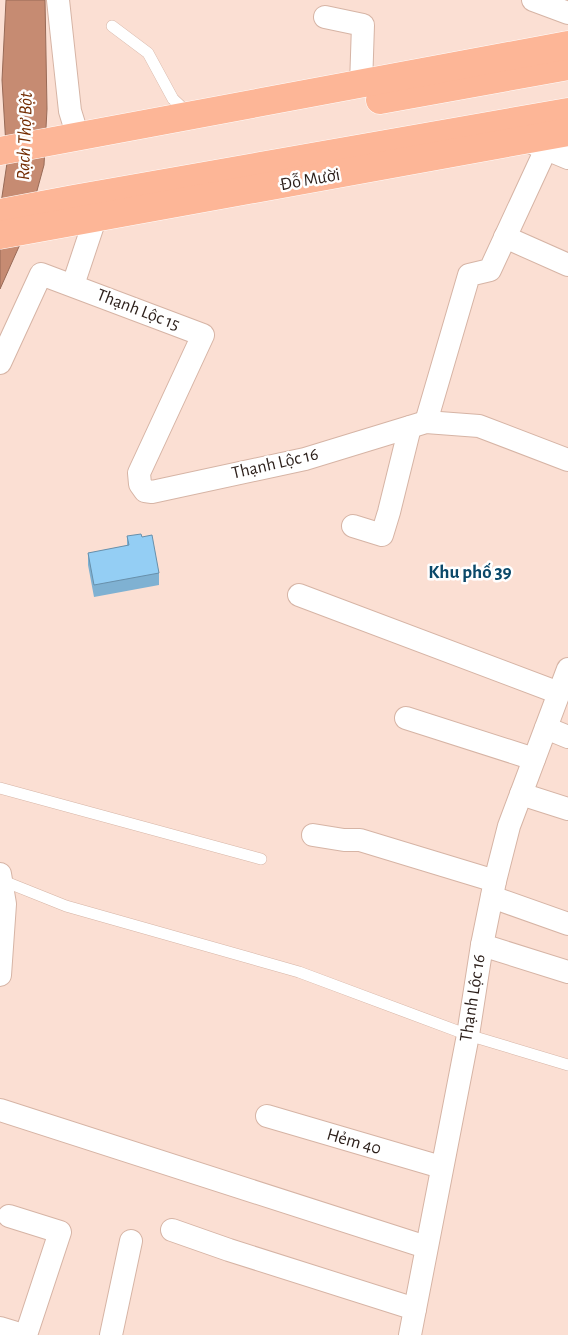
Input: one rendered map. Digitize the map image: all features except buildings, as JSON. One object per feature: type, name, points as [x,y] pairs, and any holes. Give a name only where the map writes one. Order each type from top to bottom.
[{"type":"highway","points":[[0,169],[70,144],[190,115],[361,85],[568,45]]},
{"type":"highway","points":[[0,151],[70,144],[568,66]]},
{"type":"highway","name":"Đỗ Mười","points":[[0,214],[74,199],[568,112]]},
{"type":"highway","name":"Đỗ Mười","points":[[0,235],[537,144],[568,132]]},
{"type":"street","points":[[58,0],[70,111],[70,144]]},
{"type":"street","points":[[533,0],[568,13]]},
{"type":"street","points":[[325,17],[363,25],[361,85]]},
{"type":"street","points":[[353,526],[382,535],[469,275],[490,270],[505,238],[537,144],[568,158]]},
{"type":"street","name":"Thạnh Lộc 15","points":[[73,285],[95,219]]},
{"type":"street","points":[[505,238],[568,265]]},
{"type":"street","name":"Thạnh Lộc 15","points":[[0,363],[41,274],[203,335]]},
{"type":"street","name":"Thạnh Lộc 16","points":[[203,335],[139,473],[140,484],[144,491],[152,492],[305,458],[418,425],[479,426],[568,460]]},
{"type":"street","points":[[300,596],[559,693]]},
{"type":"street","name":"Thạnh Lộc 16","points":[[410,1335],[494,889],[509,826],[568,669]]},
{"type":"street","points":[[406,718],[534,759]]},
{"type":"street","points":[[546,728],[568,737]]},
{"type":"street","points":[[521,794],[568,809]]},
{"type":"street","points":[[312,835],[344,840],[360,840],[494,889],[568,924]]},
{"type":"street","points":[[0,975],[5,904],[1,877]]},
{"type":"street","points":[[482,945],[568,972]]},
{"type":"street","points":[[0,1110],[426,1247]]},
{"type":"street","name":"Hẻm 40","points":[[267,1116],[441,1167]]},
{"type":"street","points":[[0,1328],[24,1335],[60,1232],[9,1216]]},
{"type":"street","points":[[172,1230],[415,1309]]},
{"type":"street","points":[[111,1335],[131,1241]]},
{"type":"lane","points":[[112,26],[148,53],[174,99],[190,115]]},
{"type":"lane","points":[[0,788],[261,859]]},
{"type":"lane","points":[[1,877],[66,906],[298,972],[468,1035],[568,1065]]},
{"type":"water","name":"Rạch Thợ Bột","points":[[6,0],[45,0],[47,109],[44,165],[26,231],[0,289],[0,210],[7,163],[2,80]]},
{"type":"district","name":"Khu phố 39","points":[[470,572]]}]
